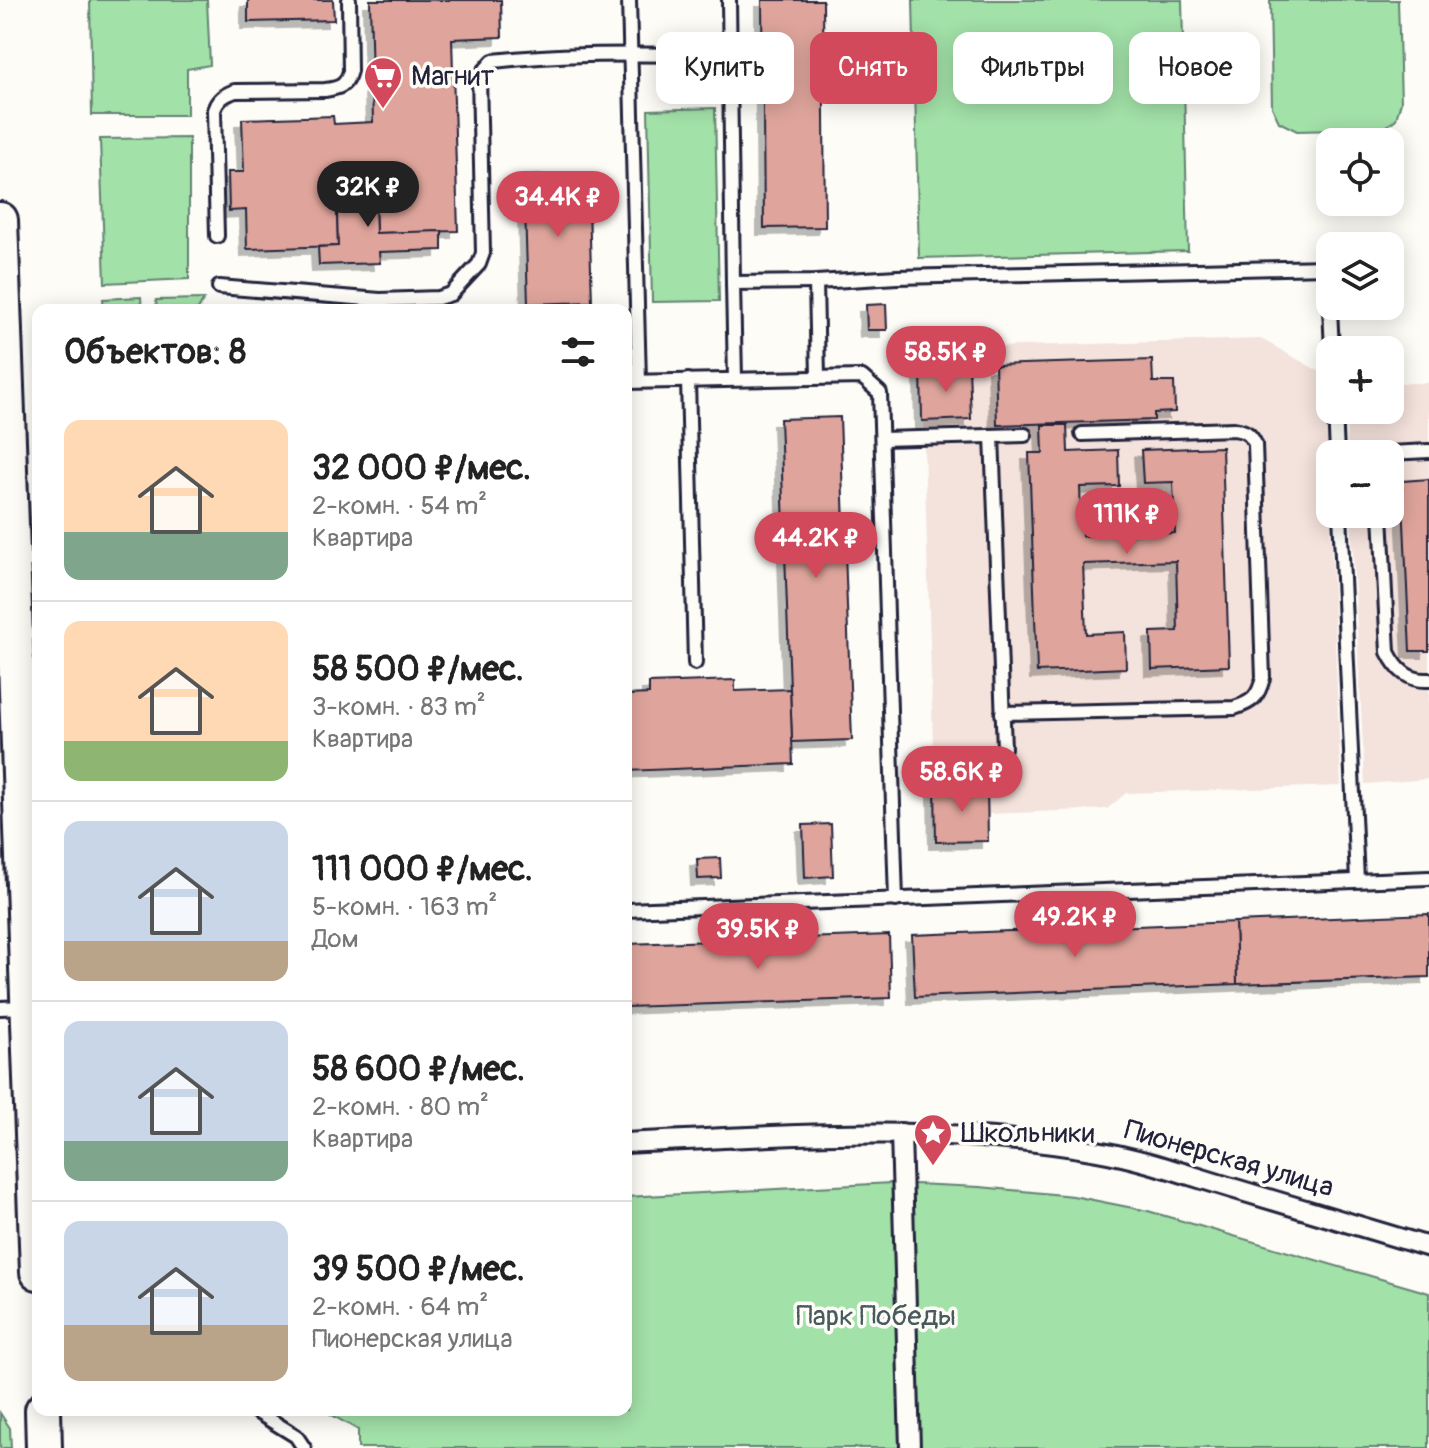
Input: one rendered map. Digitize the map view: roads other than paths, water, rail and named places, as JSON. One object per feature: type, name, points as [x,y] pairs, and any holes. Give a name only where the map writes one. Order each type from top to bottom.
[{"type":"main road","points":[[0,220],[25,560],[15,1007],[32,1203]]},
{"type":"main road","points":[[43,1416],[44,1448]]},
{"type":"street","name":"Пионерская улица","points":[[632,1143],[804,1134],[901,1133],[1034,1141],[1100,1151],[1174,1170],[1429,1247]]},
{"type":"street","points":[[901,1133],[910,1448]]},
{"type":"lane","points":[[217,236],[214,110],[217,101],[235,91],[325,90],[337,88],[347,81],[350,71],[349,0]]},
{"type":"lane","points":[[629,0],[633,382],[862,377],[880,393],[896,900]]},
{"type":"lane","points":[[729,0],[729,32]]},
{"type":"lane","points":[[388,304],[451,294],[479,264],[483,253],[479,77],[493,61],[656,55]]},
{"type":"lane","points":[[730,104],[735,379]]},
{"type":"lane","points":[[733,283],[1328,267],[1331,336]]},
{"type":"lane","points":[[816,282],[818,377]]},
{"type":"lane","points":[[219,287],[371,304]]},
{"type":"lane","points":[[688,380],[695,663]]},
{"type":"lane","points":[[1002,713],[1234,708],[1248,703],[1259,692],[1263,678],[1255,444],[1252,436],[1244,430],[1234,429],[1082,434]]},
{"type":"lane","points":[[882,439],[1025,435]]},
{"type":"lane","points":[[992,436],[1004,748]]},
{"type":"lane","points":[[1404,452],[1429,451]]},
{"type":"lane","points":[[1341,528],[1357,880]]},
{"type":"lane","points":[[1382,528],[1388,652],[1405,676],[1419,681],[1429,680]]},
{"type":"lane","points":[[632,910],[1429,878]]},
{"type":"lane","points":[[264,1416],[296,1436],[304,1448]]},
{"type":"place","name":"Магнит","points":[[383,110]]},
{"type":"place","name":"Школьники","points":[[933,1167]]},
{"type":"park label","name":"Парк Победы","points":[[876,1316]]}]
